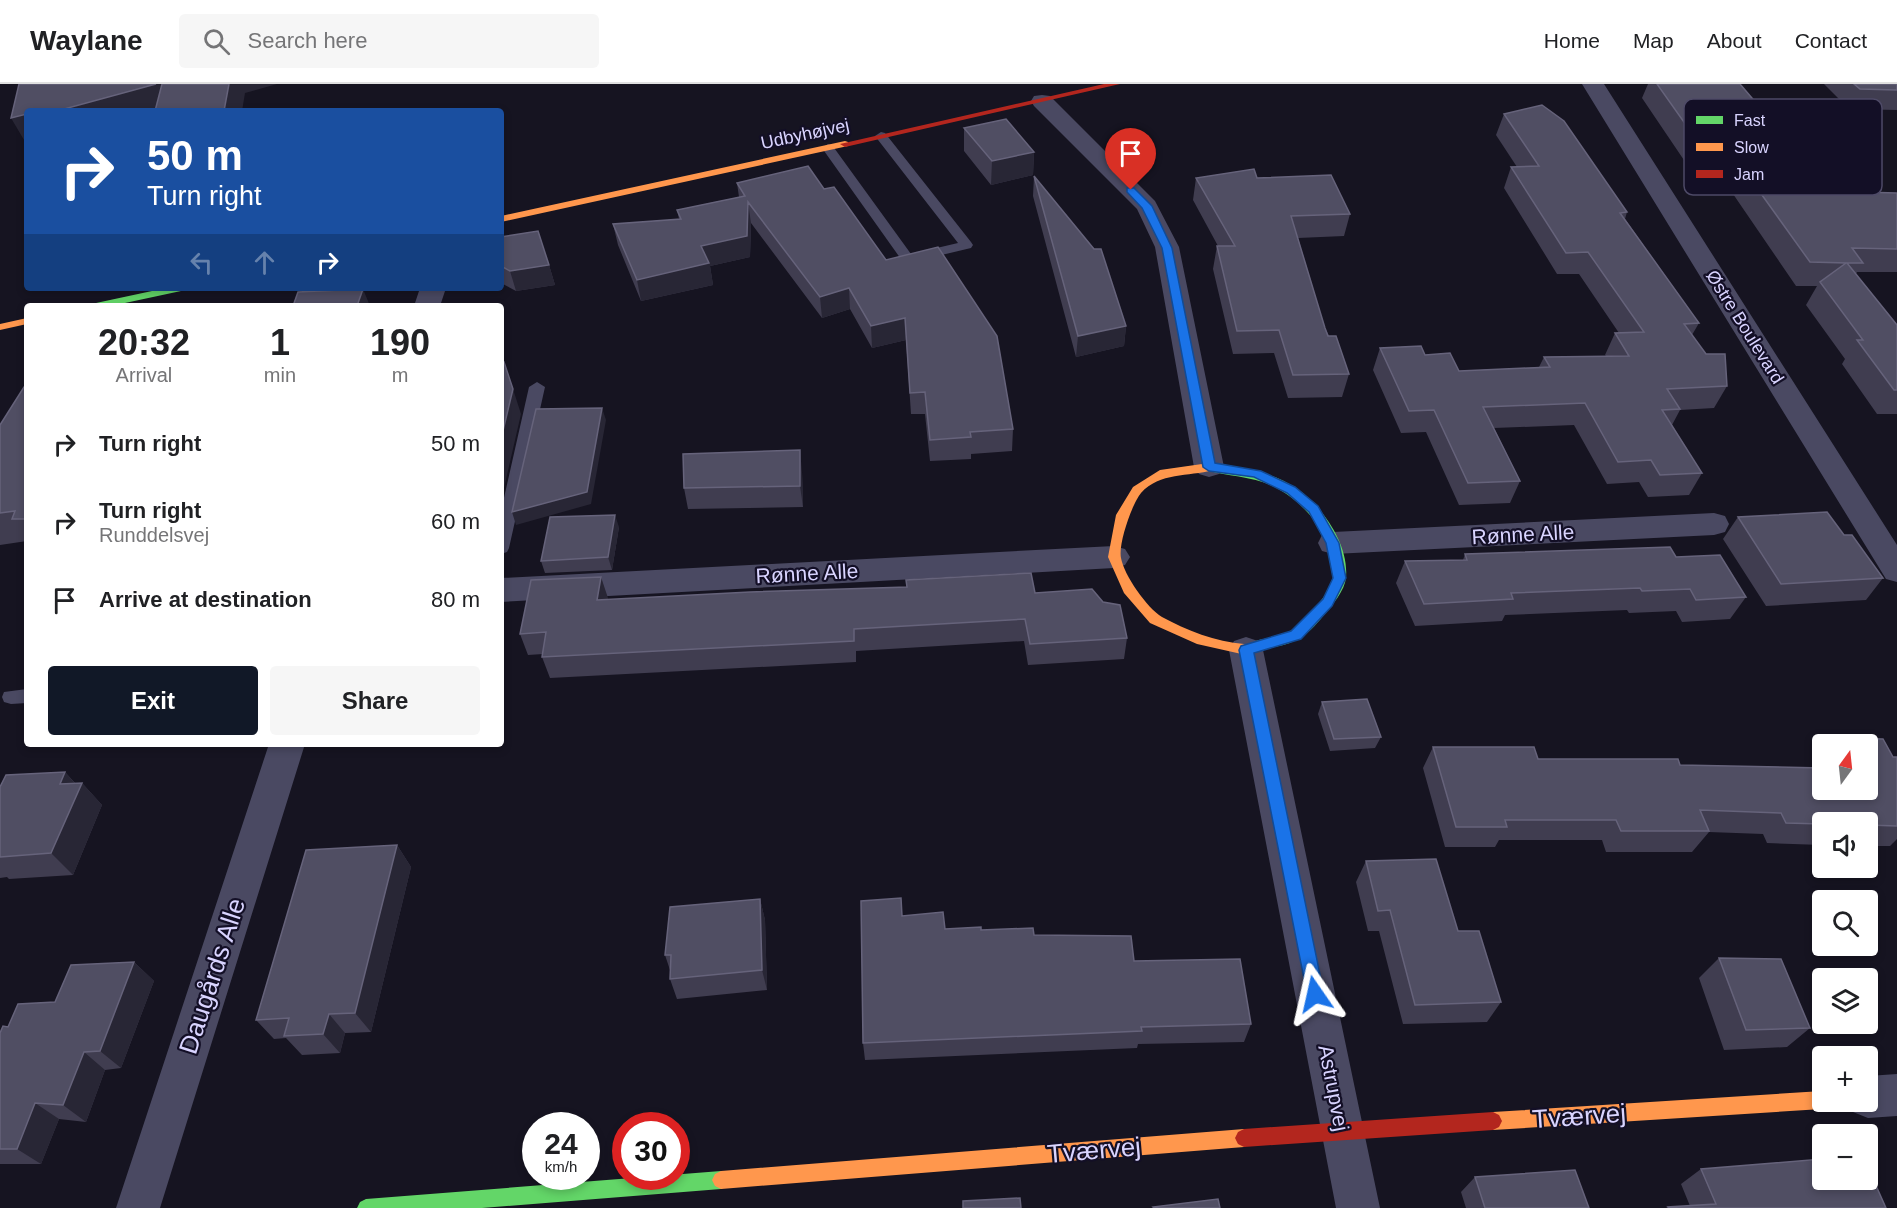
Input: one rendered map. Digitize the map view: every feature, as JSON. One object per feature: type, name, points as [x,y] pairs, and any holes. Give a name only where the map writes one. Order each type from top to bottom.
[{"type":"street","name":"Udbyhøjvej","points":[[504,218],[1116,84]]},
{"type":"street","name":"Østre Boulevard","points":[[1593,84],[1897,571]]},
{"type":"street","points":[[1042,101],[1147,206],[1167,248],[1209,467]]},
{"type":"street","points":[[110,303],[167,291]]},
{"type":"street","points":[[0,327],[24,322]]},
{"type":"street","points":[[1209,467],[1257,474],[1291,490],[1314,509],[1333,543],[1340,578],[1328,602],[1296,635],[1246,650],[1197,639],[1155,619],[1129,590],[1114,557],[1122,515],[1137,490],[1164,473],[1209,467]]},
{"type":"street","points":[[1864,518],[1897,518]]},
{"type":"street","name":"Rønne Alle","points":[[1333,543],[1714,524]]},
{"type":"street","name":"Rønne Alle","points":[[504,590],[1114,557]]},
{"type":"street","name":"Astrupvej","points":[[1246,650],[1358,1208]]},
{"type":"street","name":"Daugårds Alle","points":[[138,1208],[286,747]]},
{"type":"street","points":[[1878,1096],[1897,1095]]},
{"type":"street","name":"Tværvej","points":[[366,1208],[1343,1131],[1812,1101]]},
{"type":"lane","points":[[828,148],[908,260],[966,245],[881,136]]},
{"type":"lane","points":[[504,535],[537,387]]},
{"type":"building","points":[[19,84],[156,84],[68,108],[24,108],[24,115],[11,118]]},
{"type":"building","points":[[162,84],[229,84],[225,108],[156,108]]},
{"type":"building","points":[[1657,84],[1740,84],[1753,99],[1684,99],[1684,122]]},
{"type":"building","points":[[1854,84],[1897,84],[1897,90],[1860,89]]},
{"type":"building","points":[[1542,105],[1564,121],[1627,212],[1620,213],[1699,323],[1684,324],[1706,354],[1725,354],[1727,386],[1667,389],[1680,409],[1662,410],[1702,473],[1660,475],[1651,460],[1618,462],[1585,403],[1483,407],[1520,481],[1468,483],[1434,410],[1409,411],[1380,348],[1421,346],[1425,355],[1450,353],[1459,371],[1550,367],[1544,357],[1629,356],[1615,333],[1644,332],[1588,252],[1566,253],[1511,167],[1539,166],[1504,114]]},
{"type":"building","points":[[1006,119],[1034,152],[992,161],[964,128]]},
{"type":"building","points":[[808,166],[824,189],[834,187],[886,260],[938,247],[997,336],[1013,429],[970,432],[971,437],[930,440],[925,392],[910,393],[905,318],[871,326],[849,288],[820,297],[748,202],[747,236],[701,246],[709,263],[637,280],[613,224],[681,219],[677,210],[745,196],[737,183]]},
{"type":"building","points":[[1254,169],[1257,178],[1331,175],[1350,214],[1291,216],[1325,328],[1328,336],[1336,336],[1349,374],[1293,375],[1279,330],[1237,331],[1217,246],[1235,246],[1196,178]]},
{"type":"building","points":[[1034,176],[1094,249],[1101,249],[1126,326],[1078,336]]},
{"type":"building","points":[[1897,193],[1897,249],[1852,248],[1863,263],[1847,263],[1897,325],[1897,390],[1894,390],[1857,340],[1863,340],[1820,282],[1846,263],[1810,262],[1762,195]]},
{"type":"building","points":[[538,231],[549,265],[510,271],[504,268],[504,237]]},
{"type":"building","points":[[362,291],[358,303],[294,303],[298,292]]},
{"type":"building","points":[[504,362],[513,389],[504,426]]},
{"type":"building","points":[[24,387],[24,519],[12,519],[15,511],[0,513],[0,425]]},
{"type":"building","points":[[602,408],[587,492],[512,512],[536,409]]},
{"type":"building","points":[[800,450],[800,486],[684,488],[683,454]]},
{"type":"building","points":[[1827,512],[1844,535],[1852,535],[1883,578],[1781,584],[1738,517]]},
{"type":"building","points":[[615,515],[608,557],[541,561],[550,517]]},
{"type":"building","points":[[1670,547],[1676,557],[1720,555],[1746,597],[1696,600],[1690,589],[1642,591],[1640,588],[1511,593],[1513,599],[1424,604],[1405,561],[1467,560],[1465,554]]},
{"type":"building","points":[[1031,573],[1035,593],[1092,589],[1103,602],[1120,605],[1127,638],[1030,644],[1025,619],[854,629],[854,641],[542,657],[546,632],[520,634],[531,580],[601,577],[597,600],[907,587],[906,580]]},
{"type":"building","points":[[1367,699],[1381,737],[1334,739],[1322,702]]},
{"type":"building","points":[[1878,739],[1883,739],[1893,757],[1897,757],[1897,826],[1878,825],[1878,812],[1812,812],[1812,824],[1786,823],[1781,813],[1700,810],[1709,831],[1621,831],[1616,820],[1505,820],[1507,827],[1456,827],[1433,747],[1534,747],[1538,759],[1678,759],[1680,765],[1812,768],[1812,800],[1878,800]]},
{"type":"building","points":[[65,772],[60,784],[82,783],[51,853],[0,857],[0,787],[6,775]]},
{"type":"building","points":[[397,845],[355,1013],[329,1014],[323,1034],[284,1036],[289,1018],[256,1020],[306,850]]},
{"type":"building","points":[[1436,859],[1458,931],[1479,931],[1501,1002],[1415,1005],[1390,910],[1378,911],[1366,861]]},
{"type":"building","points":[[901,898],[902,916],[943,912],[945,929],[1033,928],[1034,935],[1131,936],[1134,961],[1240,959],[1251,1024],[1141,1027],[1142,1031],[863,1043],[861,901]]},
{"type":"building","points":[[760,899],[762,970],[670,979],[671,955],[665,955],[670,907]]},
{"type":"building","points":[[1719,958],[1781,959],[1810,1028],[1746,1030]]},
{"type":"building","points":[[134,962],[100,1051],[84,1052],[63,1105],[35,1103],[17,1149],[0,1149],[0,1033],[3,1026],[8,1027],[18,1004],[55,1002],[71,965]]},
{"type":"building","points":[[1812,1160],[1812,1190],[1878,1190],[1886,1208],[1669,1208],[1716,1204],[1701,1169]]},
{"type":"building","points":[[1575,1170],[1589,1208],[1485,1208],[1475,1177]]},
{"type":"building","points":[[1020,1198],[1021,1208],[963,1208],[963,1201]]},
{"type":"building","points":[[1218,1199],[1220,1208],[1153,1207]]},
{"type":"traffic: fast","points":[[110,303],[167,291]]},
{"type":"traffic: fast","points":[[1209,467],[1262,477],[1292,491],[1319,517],[1336,552],[1339,582],[1322,608],[1293,636],[1261,645]]},
{"type":"traffic: fast","points":[[366,1208],[721,1180]]},
{"type":"traffic: slow","points":[[504,218],[845,144]]},
{"type":"traffic: slow","points":[[0,327],[24,322]]},
{"type":"traffic: slow","points":[[1209,467],[1164,473],[1137,490],[1122,515],[1114,557],[1129,590],[1155,619],[1197,639],[1246,650],[1261,645]]},
{"type":"traffic: slow","points":[[1493,1121],[1812,1101]]},
{"type":"traffic: slow","points":[[721,1180],[1244,1138]]},
{"type":"traffic: jam","points":[[845,144],[1116,84]]},
{"type":"traffic: jam","points":[[1244,1138],[1493,1121]]},
{"type":"route","points":[[1131,190],[1147,206],[1167,248],[1209,467],[1257,474],[1291,490],[1314,509],[1333,543],[1340,578],[1328,602],[1296,635],[1246,650],[1315,994]]}]
